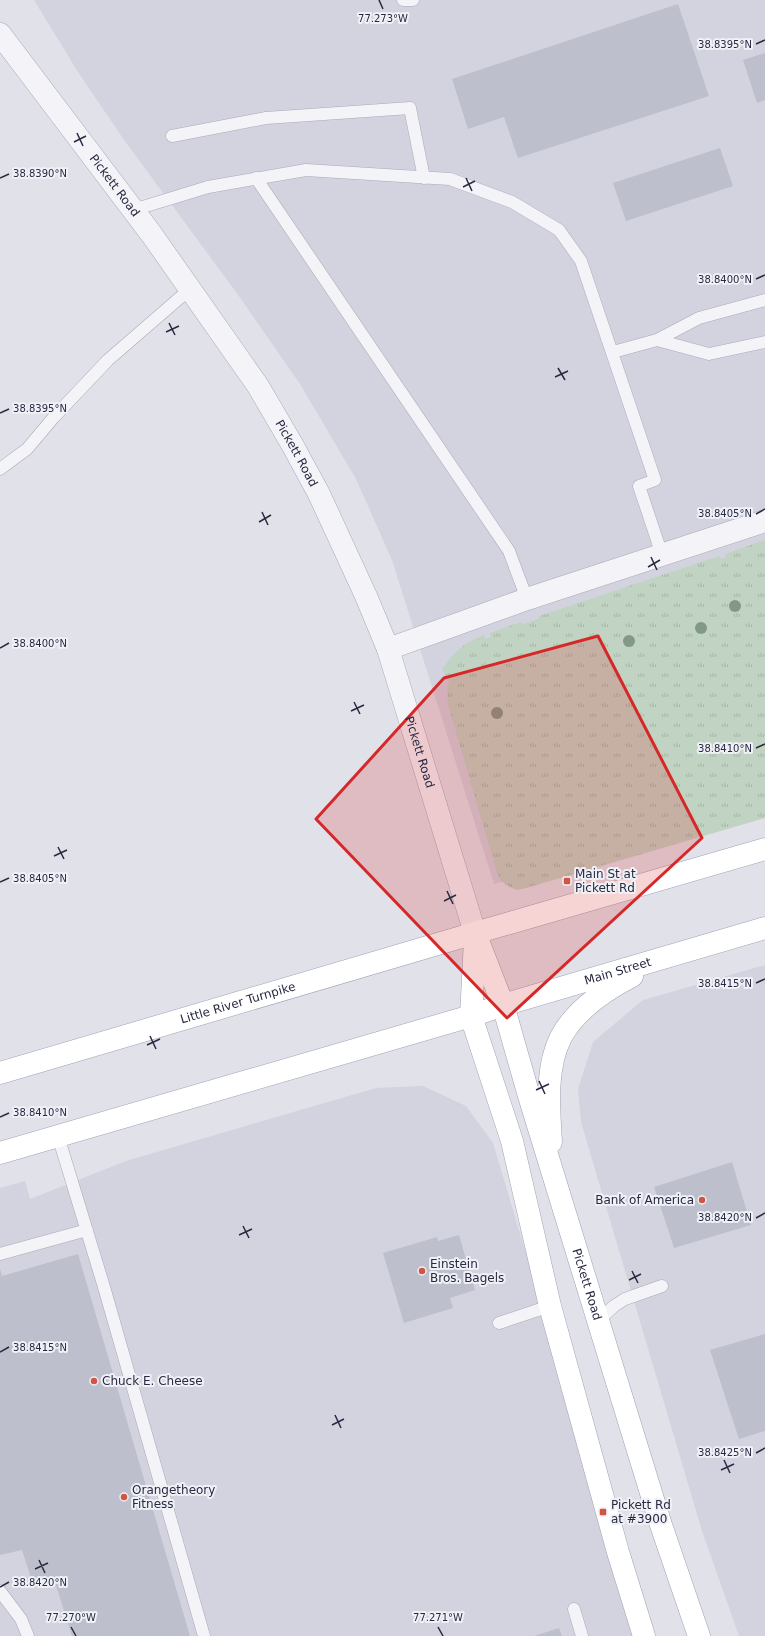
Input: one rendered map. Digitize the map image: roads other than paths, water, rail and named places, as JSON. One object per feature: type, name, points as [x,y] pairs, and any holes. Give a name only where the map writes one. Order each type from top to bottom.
[{"type":"main road","points":[[475,933],[765,849]]},
{"type":"main road","name":"Main Street","points":[[471,1016],[503,1005],[765,928]]},
{"type":"main road","name":"Pickett Road","points":[[475,933],[503,1005],[553,1175],[660,1522],[699,1636]]},
{"type":"main road","name":"Pickett Road","points":[[475,933],[471,1016],[512,1141],[550,1306],[618,1552],[644,1636]]},
{"type":"main road","name":"Little River Turnpike","points":[[0,1073],[475,933]]},
{"type":"main road","points":[[553,1175],[550,1090],[554,1055],[561,1037],[590,1003],[612,987],[663,958]]},
{"type":"main road","points":[[0,1153],[471,1016]]},
{"type":"street","name":"Pickett Road","points":[[0,34],[133,210],[258,386],[319,494],[366,596],[388,649],[475,933]]},
{"type":"street","points":[[388,649],[526,599],[765,521]]},
{"type":"lane","points":[[403,0],[413,0]]},
{"type":"lane","points":[[172,136],[266,118],[410,108],[424,178]]},
{"type":"lane","points":[[133,210],[208,187],[306,170],[450,179],[512,202],[559,230],[581,261],[656,480],[639,486],[662,555]]},
{"type":"lane","points":[[256,178],[509,551],[526,599]]},
{"type":"lane","points":[[0,469],[27,449],[54,417],[108,360],[190,290]]},
{"type":"lane","points":[[613,352],[657,340],[699,318],[765,300]]},
{"type":"lane","points":[[657,340],[709,354],[765,342]]},
{"type":"lane","points":[[58,1136],[87,1230],[204,1636]]},
{"type":"lane","points":[[0,1254],[87,1230]]},
{"type":"lane","points":[[598,1320],[614,1306],[625,1299],[662,1286]]},
{"type":"lane","points":[[499,1323],[550,1306]]},
{"type":"lane","points":[[0,1591],[21,1619],[28,1636]]},
{"type":"lane","points":[[574,1609],[582,1636]]},
{"type":"place","name":"Main St at Pickett Rd","points":[[567,881]]},
{"type":"place","name":"Bank of America","points":[[702,1200]]},
{"type":"place","name":"Einstein Bros. Bagels","points":[[422,1271]]},
{"type":"place","name":"Chuck E. Cheese","points":[[94,1381]]},
{"type":"place","name":"Orangetheory Fitness","points":[[124,1497]]},
{"type":"place","name":"Pickett Rd at #3900","points":[[603,1512]]}]
